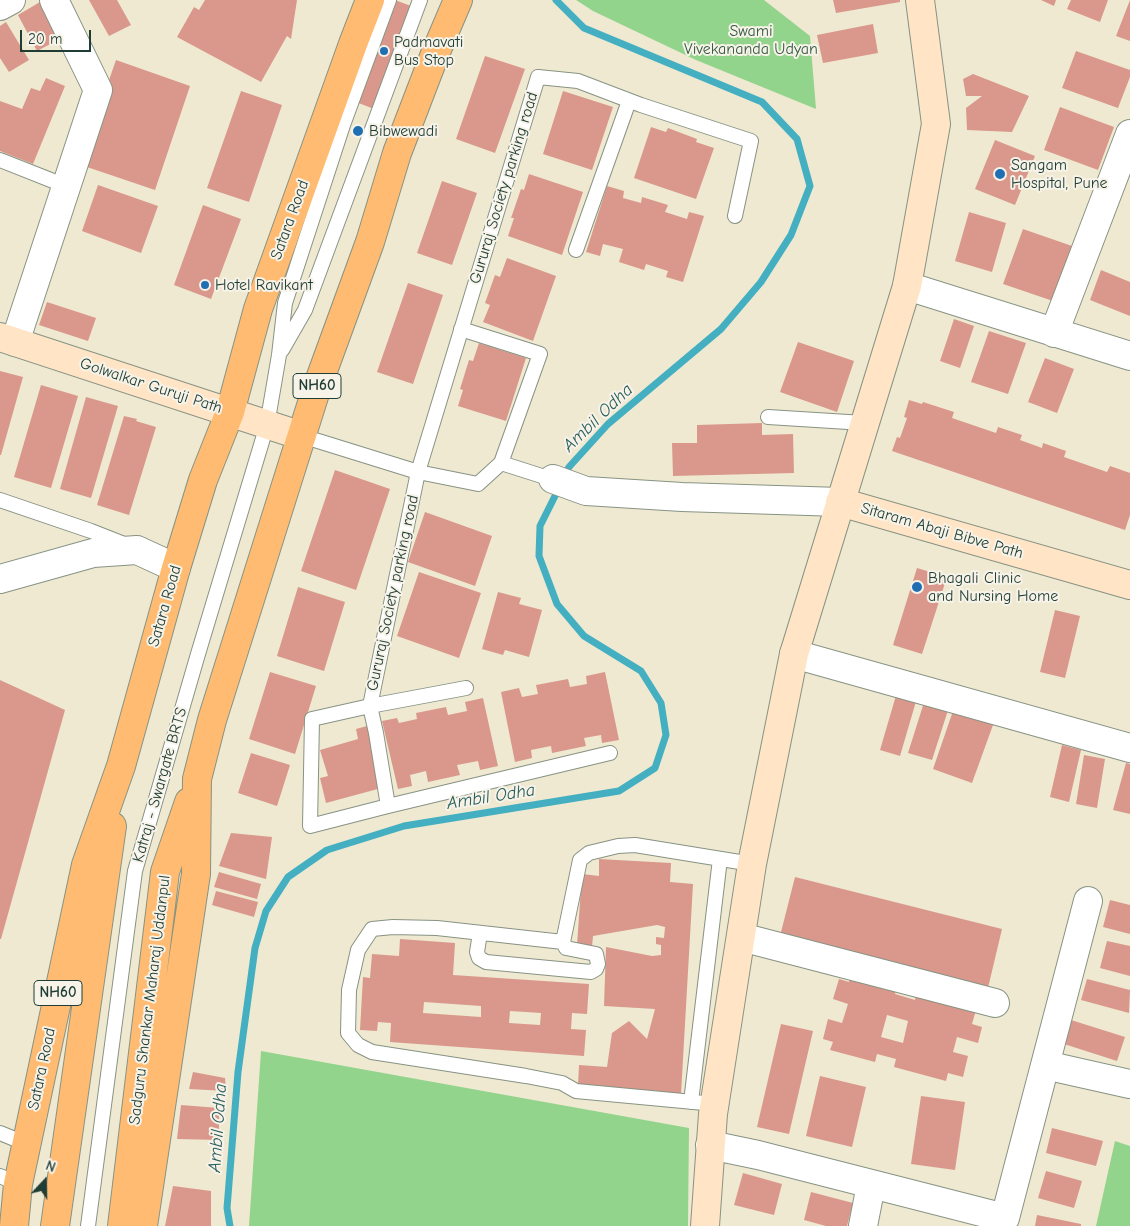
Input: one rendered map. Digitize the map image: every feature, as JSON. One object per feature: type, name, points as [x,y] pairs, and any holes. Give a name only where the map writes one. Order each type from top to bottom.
[{"type":"highway","name":"Satara Road","points":[[14,1226],[9,1180],[26,1144],[86,865],[121,766],[176,568],[203,480],[230,412],[258,310],[370,0]]},
{"type":"highway","name":"NH60","points":[[143,1226],[196,874],[197,779],[212,720],[316,390],[370,242],[397,152],[458,0]]},
{"type":"highway","points":[[55,1226],[121,766]]},
{"type":"highway","name":"Sadguru Shankar Maharaj Uddanpul","points":[[122,1226],[165,872],[197,779]]},
{"type":"street","points":[[0,6],[11,0]]},
{"type":"street","points":[[7,339],[66,186],[98,90],[54,0]]},
{"type":"street","points":[[705,1226],[710,1145],[703,1103],[742,936],[752,864],[794,654],[906,286],[936,124],[920,0]]},
{"type":"street","points":[[1054,333],[1130,134]]},
{"type":"street","points":[[906,286],[1130,356]]},
{"type":"street","name":"Golwalkar Guruji Path","points":[[7,339],[302,436]]},
{"type":"street","points":[[549,478],[586,491],[682,497],[840,502]]},
{"type":"street","name":"Sitaram Abaji Bibve Path","points":[[840,502],[1130,585]]},
{"type":"street","points":[[0,579],[93,553],[137,550],[176,568]]},
{"type":"street","points":[[794,654],[1130,748]]},
{"type":"street","points":[[710,1145],[758,1154],[1004,1222],[1088,900]]},
{"type":"street","points":[[742,936],[995,1003]]},
{"type":"street","points":[[1045,1065],[1130,1084]]},
{"type":"street","points":[[863,1226],[871,1185]]},
{"type":"lane","name":"Katraj - Swargate BRTS","points":[[88,1226],[135,871],[200,644],[266,425],[279,355],[285,303],[343,125],[389,0]]},
{"type":"lane","name":"Katraj - Swargate BRTS","points":[[279,355],[305,310],[420,0]]},
{"type":"lane","name":"Gururaj Society parking road","points":[[466,688],[370,706],[418,472],[538,77],[578,81],[751,141],[735,216]]},
{"type":"lane","points":[[576,250],[629,100]]},
{"type":"lane","points":[[0,160],[66,186]]},
{"type":"lane","points":[[461,329],[540,354],[502,463],[549,478]]},
{"type":"lane","points":[[768,417],[864,423]]},
{"type":"lane","name":"Gururaj Society parking road","points":[[302,436],[418,472],[478,484],[502,463]]},
{"type":"lane","points":[[0,500],[91,531],[137,550]]},
{"type":"lane","points":[[388,806],[370,706],[312,719],[310,826],[610,753]]},
{"type":"lane","points":[[480,933],[477,952],[479,958],[486,962],[591,972],[596,969],[598,964],[596,954],[566,948],[563,942],[580,860],[589,852],[618,846],[635,845],[752,864]]},
{"type":"lane","points":[[563,942],[411,928],[372,929],[358,950],[349,990],[348,1033],[358,1045],[372,1052],[562,1083],[576,1091],[703,1103],[720,859]]},
{"type":"lane","points":[[0,1133],[26,1144]]},
{"type":"green space","name":"Swami Vivekananda Udyan","points":[[576,0],[764,0],[810,36],[816,109],[696,60],[593,11]]},
{"type":"green space","points":[[261,1051],[689,1128],[688,1226],[249,1226]]},
{"type":"green space","points":[[1115,1141],[1130,1146],[1130,1226],[1096,1226]]},
{"type":"building","points":[[89,0],[117,0],[131,25],[109,36]]},
{"type":"building","points":[[205,0],[297,0],[291,39],[287,36],[261,82],[177,37],[194,7],[199,10]]},
{"type":"building","points":[[395,0],[411,6],[374,109],[356,102]]},
{"type":"building","points":[[833,0],[900,0],[900,2],[836,13]]},
{"type":"building","points":[[1041,0],[1056,0],[1054,6]]},
{"type":"building","points":[[1071,0],[1108,0],[1100,22],[1067,9]]},
{"type":"building","points":[[1130,0],[1130,41],[1116,36]]},
{"type":"building","points":[[40,2],[60,39],[37,51],[18,15]]},
{"type":"building","points":[[6,22],[29,60],[9,72],[0,58],[0,26]]},
{"type":"building","points":[[873,24],[878,53],[823,63],[817,35]]},
{"type":"building","points":[[1076,51],[1130,70],[1130,77],[1118,108],[1062,88]]},
{"type":"building","points":[[485,56],[525,69],[495,153],[456,139]]},
{"type":"building","points":[[116,60],[190,86],[155,190],[87,167],[113,88],[107,86]]},
{"type":"building","points":[[973,74],[1029,96],[1012,132],[967,130],[966,108],[982,96],[966,96],[963,79]]},
{"type":"building","points":[[46,78],[65,86],[33,164],[0,151],[0,101],[22,109],[31,88],[40,91]]},
{"type":"building","points":[[241,91],[282,105],[249,202],[207,188]]},
{"type":"building","points":[[563,91],[613,107],[592,170],[543,154]]},
{"type":"building","points":[[1060,107],[1114,127],[1098,170],[1044,150]]},
{"type":"building","points":[[651,127],[666,132],[668,128],[697,139],[696,142],[714,148],[696,199],[634,178]]},
{"type":"building","points":[[995,140],[1035,156],[1015,205],[975,189]]},
{"type":"building","points":[[529,174],[583,192],[562,255],[508,236],[514,218],[511,218],[521,189],[524,190]]},
{"type":"building","points":[[442,181],[477,193],[452,265],[417,253]]},
{"type":"building","points":[[98,185],[158,206],[141,253],[82,231]]},
{"type":"building","points":[[607,186],[624,191],[623,198],[641,203],[642,197],[668,205],[665,212],[687,219],[689,212],[704,216],[683,282],[666,277],[668,271],[646,264],[644,270],[619,262],[623,249],[603,244],[600,256],[586,252]]},
{"type":"building","points":[[203,205],[241,219],[211,299],[174,285]]},
{"type":"building","points":[[969,212],[1006,223],[992,272],[955,261]]},
{"type":"building","points":[[1023,229],[1072,246],[1053,301],[1003,284]]},
{"type":"building","points":[[507,258],[556,276],[533,341],[483,322],[490,305],[485,303],[495,275],[500,277]]},
{"type":"building","points":[[1101,270],[1130,282],[1130,316],[1090,300]]},
{"type":"building","points":[[408,283],[443,295],[413,384],[377,372]]},
{"type":"building","points":[[47,302],[96,318],[88,341],[39,325]]},
{"type":"building","points":[[954,319],[974,326],[960,368],[940,361]]},
{"type":"building","points":[[989,331],[1026,343],[1008,394],[971,382]]},
{"type":"building","points":[[798,342],[854,361],[837,412],[780,392]]},
{"type":"building","points":[[479,343],[526,358],[506,421],[458,406],[463,390],[460,389],[469,360],[473,361]]},
{"type":"building","points":[[1045,358],[1074,369],[1057,413],[1028,402]]},
{"type":"building","points":[[0,371],[23,377],[1,455],[0,455]]},
{"type":"building","points":[[41,385],[78,396],[51,488],[14,477]]},
{"type":"building","points":[[86,397],[118,406],[91,498],[60,489]]},
{"type":"building","points":[[909,400],[922,404],[923,402],[954,412],[952,418],[996,433],[998,427],[1022,435],[1020,440],[1042,448],[1043,443],[1066,451],[1064,457],[1107,472],[1110,466],[1130,473],[1130,515],[1125,530],[892,451],[897,437],[900,438],[907,418],[904,417]]},
{"type":"building","points":[[124,416],[156,427],[129,515],[97,505]]},
{"type":"building","points":[[762,423],[762,435],[793,434],[794,473],[673,476],[672,443],[697,443],[697,425]]},
{"type":"building","points":[[335,470],[390,489],[356,590],[301,571]]},
{"type":"building","points":[[425,512],[492,536],[475,586],[408,562]]},
{"type":"building","points":[[917,568],[947,577],[922,654],[893,645]]},
{"type":"building","points":[[419,572],[481,593],[459,658],[397,636]]},
{"type":"building","points":[[298,587],[345,602],[324,671],[277,656]]},
{"type":"building","points":[[498,592],[521,598],[519,604],[542,610],[529,657],[505,650],[503,655],[482,649]]},
{"type":"building","points":[[1055,610],[1080,616],[1065,678],[1040,672]]},
{"type":"building","points":[[270,672],[316,686],[295,754],[249,739]]},
{"type":"building","points":[[605,672],[619,740],[602,743],[601,735],[584,738],[586,746],[552,753],[551,746],[531,750],[532,758],[515,762],[501,692],[519,688],[522,697],[538,694],[536,685],[568,679],[570,687],[587,684],[586,676]]},
{"type":"building","points":[[0,680],[65,710],[1,939],[0,939]]},
{"type":"building","points":[[897,692],[917,698],[900,756],[880,750]]},
{"type":"building","points":[[926,696],[950,704],[932,760],[908,753]]},
{"type":"building","points":[[483,698],[498,766],[480,770],[478,761],[457,765],[460,775],[428,782],[426,771],[410,775],[412,786],[398,789],[382,721],[397,718],[399,723],[417,719],[416,713],[446,707],[448,715],[467,711],[465,702]]},
{"type":"building","points":[[953,711],[993,725],[972,783],[933,769]]},
{"type":"building","points":[[367,726],[385,787],[326,803],[320,778],[328,776],[320,750],[358,739],[356,729]]},
{"type":"building","points":[[1062,745],[1081,750],[1069,802],[1050,797]]},
{"type":"building","points":[[251,753],[290,765],[277,806],[238,793]]},
{"type":"building","points":[[1084,755],[1105,759],[1097,808],[1076,804]]},
{"type":"building","points":[[1126,763],[1130,764],[1130,814],[1113,810]]},
{"type":"building","points":[[231,833],[272,837],[266,879],[219,866]]},
{"type":"building","points":[[599,859],[671,863],[670,882],[693,884],[681,1094],[578,1085],[579,1065],[607,1067],[612,1033],[629,1021],[647,1039],[655,1009],[604,1006],[606,947],[652,956],[661,955],[661,945],[656,944],[656,937],[664,938],[665,927],[657,925],[593,936],[592,947],[577,945],[582,874],[599,876]]},
{"type":"building","points":[[219,872],[261,884],[257,899],[214,887]]},
{"type":"building","points":[[795,877],[1002,929],[988,988],[780,936]]},
{"type":"building","points":[[216,891],[258,902],[254,917],[212,905]]},
{"type":"building","points":[[1110,900],[1130,905],[1130,934],[1103,927]]},
{"type":"building","points":[[400,939],[455,943],[453,975],[589,984],[587,1014],[572,1013],[571,1029],[586,1030],[584,1056],[390,1042],[391,1023],[378,1022],[377,1031],[360,1030],[363,977],[370,978],[372,954],[399,956]],"holes":[[[424,1002],[481,1006],[481,1017],[423,1013]],[[510,1011],[541,1013],[540,1025],[509,1023]]]},
{"type":"building","points":[[1107,941],[1130,946],[1130,976],[1100,968]]},
{"type":"building","points":[[850,976],[896,989],[895,994],[915,1000],[916,994],[976,1010],[972,1024],[982,1027],[978,1043],[957,1037],[953,1052],[968,1056],[963,1077],[948,1073],[946,1081],[894,1067],[896,1059],[877,1054],[875,1062],[830,1050],[833,1042],[823,1039],[828,1019],[842,1023],[848,1004],[833,999],[839,979],[849,982]],"holes":[[[887,1015],[908,1021],[903,1043],[881,1037]]]},
{"type":"building","points":[[1087,979],[1130,990],[1129,1013],[1081,1000]]},
{"type":"building","points":[[1071,1020],[1125,1037],[1117,1061],[1064,1044]]},
{"type":"building","points":[[781,1024],[813,1031],[789,1134],[757,1127]]},
{"type":"building","points":[[193,1072],[225,1078],[226,1091],[189,1089]]},
{"type":"building","points":[[820,1076],[866,1087],[852,1147],[806,1136]]},
{"type":"building","points":[[921,1096],[965,1102],[955,1170],[911,1164]]},
{"type":"building","points":[[181,1105],[219,1108],[219,1140],[177,1139]]},
{"type":"building","points":[[1052,1128],[1103,1141],[1096,1166],[1046,1153]]},
{"type":"building","points":[[1046,1171],[1082,1181],[1074,1208],[1038,1198]]},
{"type":"building","points":[[743,1173],[782,1184],[774,1215],[734,1205]]},
{"type":"building","points":[[173,1186],[211,1191],[211,1226],[165,1226]]},
{"type":"building","points":[[811,1192],[853,1203],[847,1226],[826,1226],[804,1220]]},
{"type":"building","points":[[1037,1215],[1081,1224],[1081,1226],[1035,1226]]},
{"type":"waterway","name":"Ambil Odha","points":[[556,0],[584,28],[762,102],[797,139],[810,186],[791,235],[761,282],[721,329],[608,424],[569,467],[564,478]]},
{"type":"waterway","name":"Ambil Odha","points":[[230,1226],[227,1208],[238,1072],[255,948],[266,911],[288,877],[327,850],[404,826],[619,791],[655,768],[666,735],[661,703],[641,671],[584,636],[557,604],[539,556],[540,526],[559,488]]},
{"type":"place","name":"Padmavati Bus Stop","points":[[384,51]]},
{"type":"place","name":"Bibwewadi","points":[[358,131]]},
{"type":"place","name":"Sangam Hospital, Pune","points":[[1000,174]]},
{"type":"place","name":"Hotel Ravikant","points":[[205,285]]},
{"type":"place","name":"Bhagali Clinic and Nursing Home","points":[[917,587]]}]
